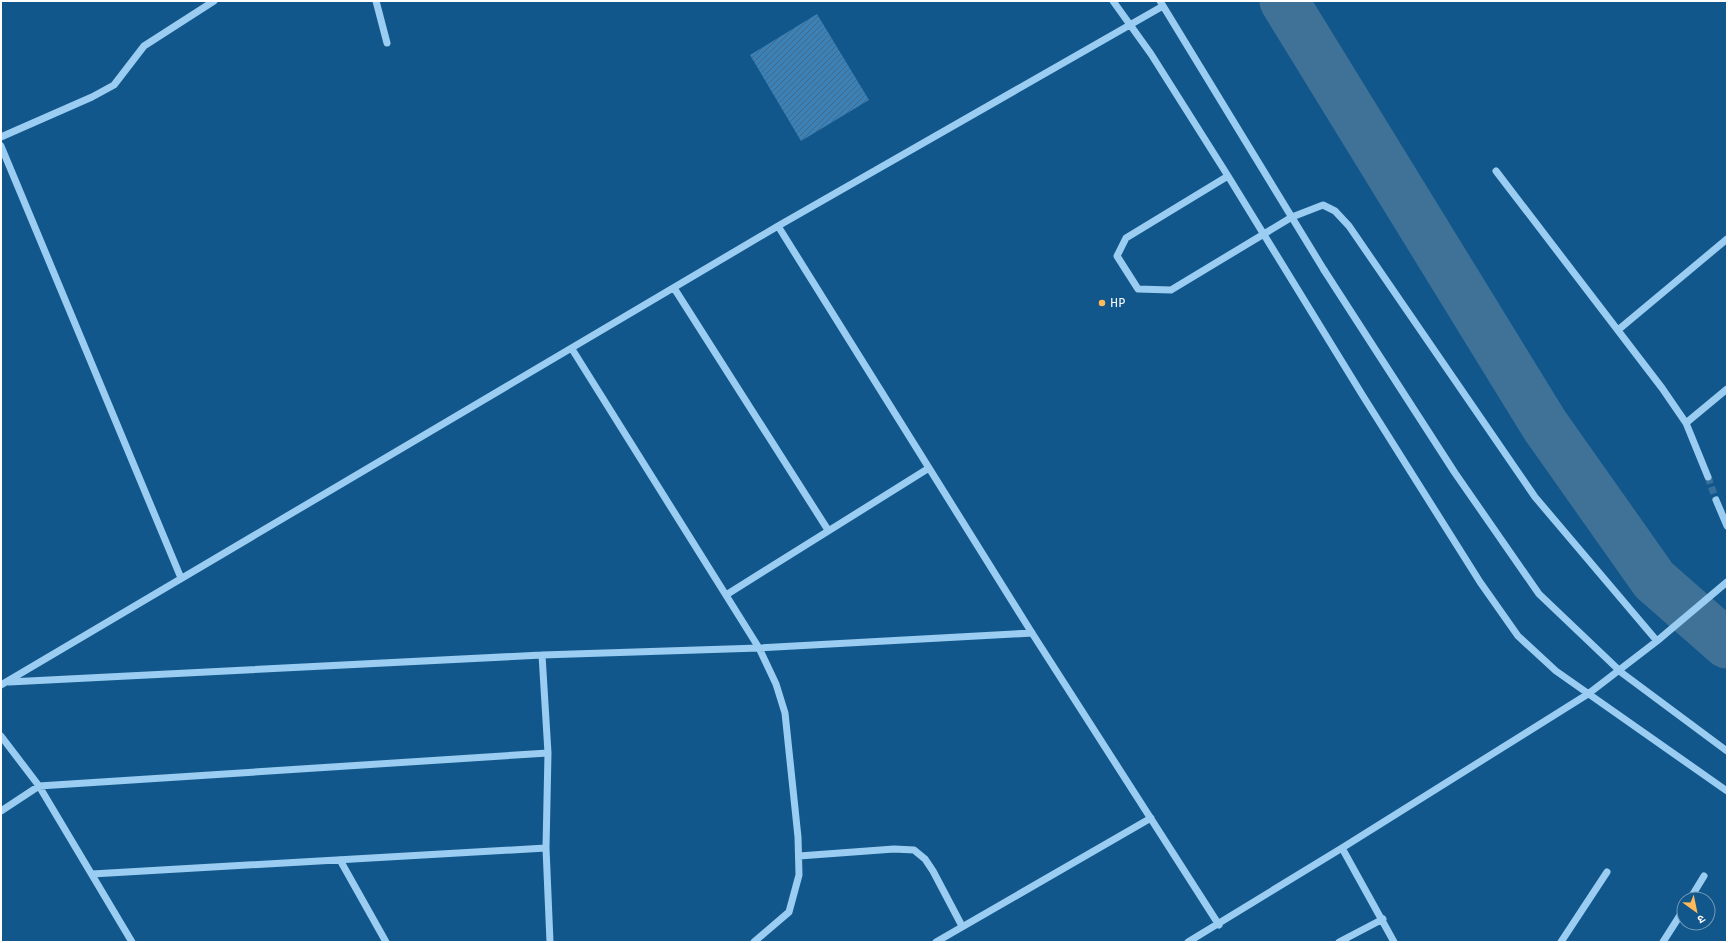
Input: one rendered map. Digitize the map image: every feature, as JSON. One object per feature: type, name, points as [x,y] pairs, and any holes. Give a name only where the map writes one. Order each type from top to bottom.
[{"type":"street","points":[[1,137],[92,96],[114,84],[144,46],[214,1]]},
{"type":"street","points":[[376,1],[387,43]]},
{"type":"street","points":[[1113,1],[1228,176],[1480,582],[1518,636],[1556,671],[1727,791]]},
{"type":"street","points":[[4,684],[778,226],[1130,25],[1162,3],[1324,270],[1455,473],[1539,594],[1622,673],[1727,750]]},
{"type":"street","points":[[1,146],[181,578]]},
{"type":"street","points":[[1496,171],[1618,330],[1686,423],[1708,477]]},
{"type":"street","points":[[1228,176],[1126,238],[1117,256],[1138,289],[1171,290],[1292,217],[1323,205],[1335,211],[1349,226],[1536,497],[1657,641]]},
{"type":"street","points":[[778,226],[1032,633],[1219,925]]},
{"type":"street","points":[[1618,330],[1727,239]]},
{"type":"street","points":[[674,288],[828,530]]},
{"type":"street","points":[[572,349],[759,648],[776,684],[785,713],[799,856],[799,875],[789,912],[754,942]]},
{"type":"street","points":[[1686,423],[1727,389]]},
{"type":"street","points":[[726,595],[929,468]]},
{"type":"street","points":[[1716,500],[1727,526]]},
{"type":"street","points":[[1188,942],[1219,925],[1588,694],[1676,626],[1727,582]]},
{"type":"street","points":[[4,684],[542,655],[759,648],[1032,633]]},
{"type":"street","points":[[542,655],[548,753],[546,848],[550,942]]},
{"type":"street","points":[[1,736],[39,786],[132,942]]},
{"type":"street","points":[[1,811],[39,786],[548,753]]},
{"type":"street","points":[[936,942],[1151,818]]},
{"type":"street","points":[[92,874],[546,848]]},
{"type":"street","points":[[1342,848],[1383,919],[1394,942]]},
{"type":"street","points":[[799,856],[894,849],[914,850],[925,859],[933,871],[962,926]]},
{"type":"street","points":[[340,860],[386,942]]},
{"type":"street","points":[[1561,942],[1607,872]]},
{"type":"street","points":[[1695,891],[1704,876]]},
{"type":"street","points":[[1339,942],[1383,919]]},
{"type":"street","points":[[1663,942],[1676,922]]},
{"type":"building","points":[[817,14],[869,100],[801,141],[750,55]]},
{"type":"waterway","points":[[1284,1],[1544,424],[1654,580],[1727,644]]},
{"type":"tunnel","points":[[1708,477],[1716,500]]},
{"type":"place","name":"HP","points":[[1102,303]]}]
